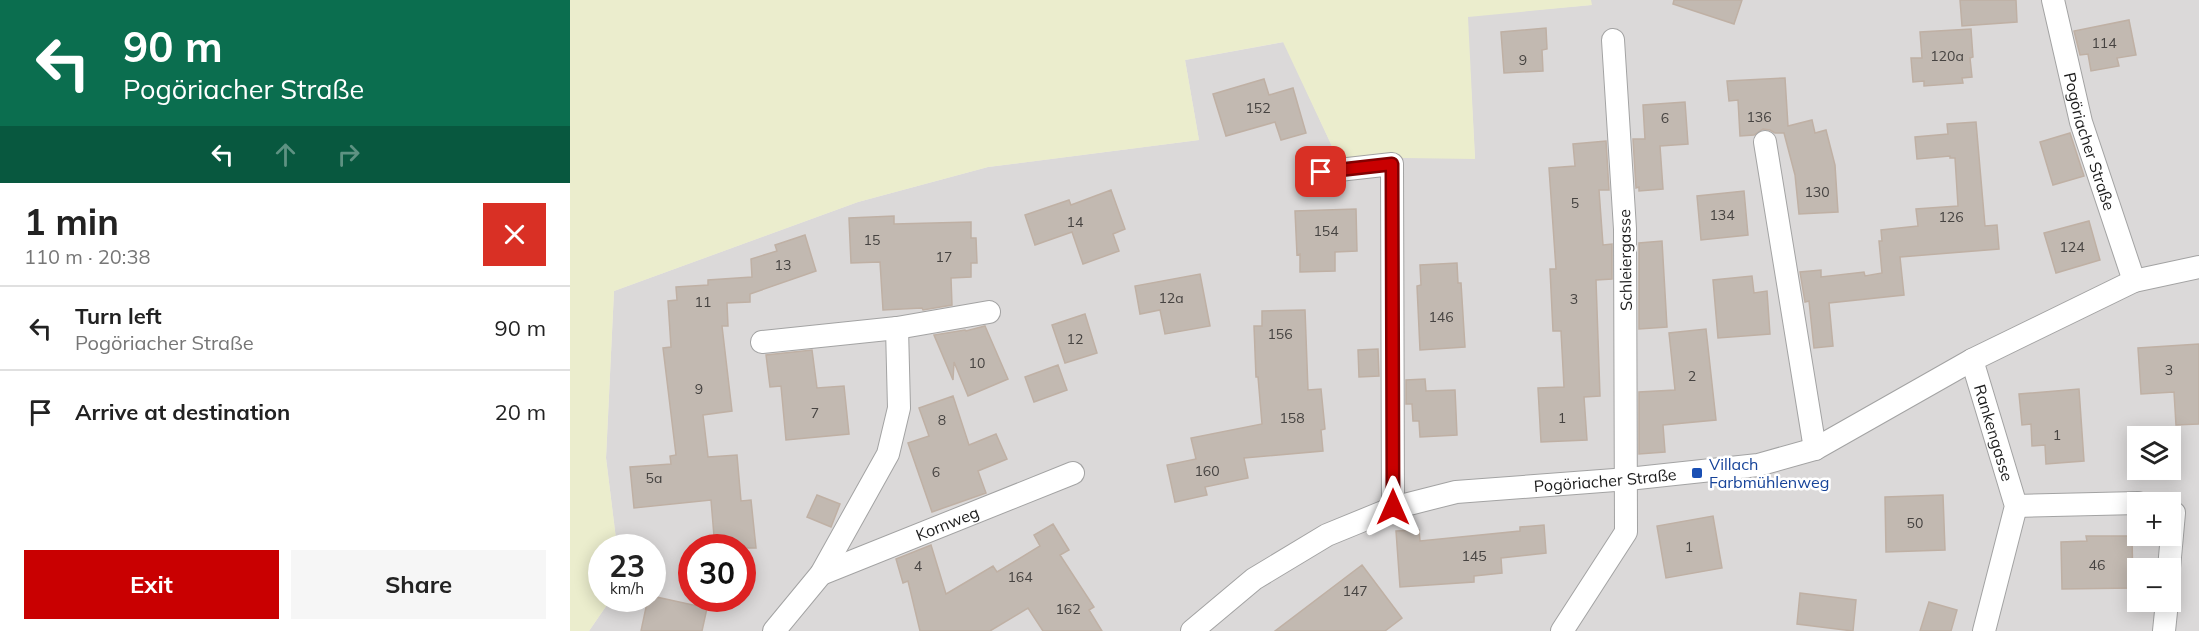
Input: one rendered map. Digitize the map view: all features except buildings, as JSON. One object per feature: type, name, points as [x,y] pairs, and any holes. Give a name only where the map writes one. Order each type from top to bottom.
[{"type":"street","name":"Pogöriacher Straße","points":[[2053,0],[2081,122],[2134,281]]},
{"type":"street","name":"Schleiergasse","points":[[1562,631],[1626,531],[1628,479],[1625,229],[1613,40]]},
{"type":"street","points":[[1765,142],[1815,449]]},
{"type":"street","points":[[1321,172],[1392,164],[1393,507]]},
{"type":"street","name":"Pogöriacher Straße","points":[[1192,631],[1254,579],[1327,535],[1393,507],[1456,492],[1628,479],[1758,465],[1815,449],[1972,360],[2134,281],[2199,267]]},
{"type":"street","points":[[762,342],[897,328],[988,312]]},
{"type":"street","name":"Kornweg","points":[[774,631],[821,574],[888,454],[899,408],[897,328]]},
{"type":"street","name":"Rankengasse","points":[[1972,360],[2016,506]]},
{"type":"street","name":"Kornweg","points":[[821,574],[1073,473]]},
{"type":"street","points":[[1984,631],[2016,506],[2127,503]]},
{"type":"street","points":[[2164,631],[2166,612]]},
{"type":"shaded area","points":[[1591,0],[2199,0],[2199,631],[589,631],[602,612],[666,612],[666,534],[615,534],[606,458],[614,291],[858,202],[988,167],[1199,140],[1185,60],[1284,42],[1337,157],[1475,158],[1467,16],[1591,5]]},
{"type":"green space","points":[[570,0],[1591,0],[1592,5],[1468,17],[1475,159],[1337,157],[1283,42],[1185,60],[1199,140],[988,167],[858,202],[614,291],[606,458],[615,534],[588,534],[588,612],[602,612],[589,631],[570,631]]},
{"type":"place","name":"Villach Farbmühlenweg","points":[[1697,473]]},
{"type":"route","points":[[1321,172],[1392,164],[1393,507]]}]
